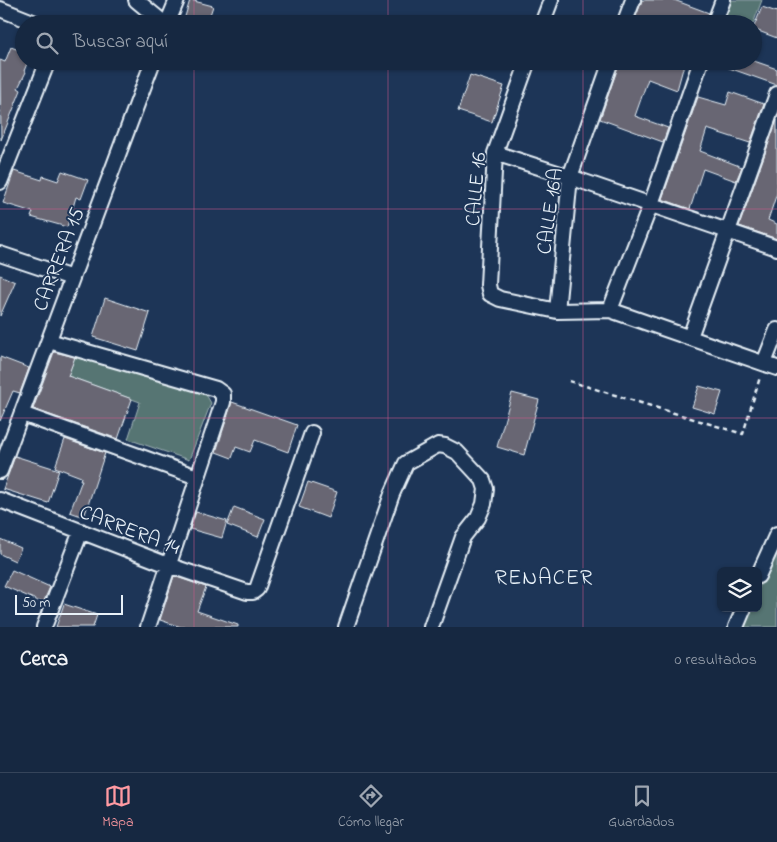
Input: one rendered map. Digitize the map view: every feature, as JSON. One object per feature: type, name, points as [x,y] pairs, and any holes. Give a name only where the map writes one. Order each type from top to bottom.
[{"type":"street","points":[[136,0],[155,15]]},
{"type":"street","points":[[170,15],[177,0]]},
{"type":"street","points":[[545,15],[551,0]]},
{"type":"street","points":[[627,15],[633,0]]},
{"type":"street","points":[[717,15],[723,0]]},
{"type":"street","points":[[0,9],[15,15]]},
{"type":"street","points":[[0,182],[44,70]]},
{"type":"street","name":"CARRERA 15","points":[[0,471],[150,70]]},
{"type":"street","name":"CALLE 16","points":[[525,70],[495,153],[488,285],[490,294],[500,299],[557,311]]},
{"type":"street","name":"CALLE 16A","points":[[557,311],[570,177],[608,70]]},
{"type":"street","points":[[610,310],[651,204],[698,70]]},
{"type":"street","points":[[690,337],[777,94]]},
{"type":"street","points":[[495,153],[777,248]]},
{"type":"street","points":[[0,254],[72,278]]},
{"type":"street","points":[[557,311],[610,310],[771,366],[777,330]]},
{"type":"street","points":[[48,340],[216,389],[223,394],[223,402],[148,627]]},
{"type":"street","points":[[22,414],[197,477]]},
{"type":"street","name":"CARRERA 14","points":[[0,500],[168,565],[247,592],[252,592],[258,589],[312,433]]},
{"type":"street","points":[[346,627],[392,494],[406,463],[438,444],[456,452],[483,480],[486,489],[484,504],[478,518],[463,537],[431,627]]},
{"type":"street","points":[[44,627],[81,531]]},
{"type":"street","points":[[762,567],[777,534]]},
{"type":"street","points":[[736,627],[742,612]]},
{"type":"path","points":[[569,381],[743,434],[771,366]]},
{"type":"green space","points":[[730,0],[762,0],[756,15],[724,15]]},
{"type":"green space","points":[[77,351],[205,393],[211,403],[189,460],[128,439],[140,402],[68,376]]},
{"type":"green space","points":[[777,544],[777,627],[743,627],[749,612],[762,612],[762,580]]},
{"type":"building","points":[[190,0],[213,6],[210,15],[186,15]]},
{"type":"building","points":[[642,0],[674,0],[709,13],[708,15],[636,15]]},
{"type":"building","points":[[762,7],[777,12],[777,38],[762,32],[762,15],[759,15]]},
{"type":"building","points":[[11,47],[15,49],[15,70],[24,70],[26,72],[18,88],[21,90],[1,140],[0,60],[5,62]]},
{"type":"building","points":[[762,64],[777,69],[777,85],[735,70],[762,70]]},
{"type":"building","points":[[617,70],[683,70],[677,90],[648,79],[635,116],[668,128],[663,142],[600,119]]},
{"type":"building","points":[[470,75],[504,86],[492,122],[458,111]]},
{"type":"building","points":[[730,92],[764,104],[750,143],[707,129],[700,151],[742,167],[736,181],[703,169],[690,209],[662,199],[698,97],[726,105]]},
{"type":"building","points":[[777,120],[777,193],[768,220],[777,224],[777,239],[739,226]]},
{"type":"building","points":[[14,171],[42,180],[43,176],[58,181],[62,171],[88,180],[81,199],[76,197],[67,227],[31,217],[33,212],[3,203]]},
{"type":"building","points":[[0,275],[15,282],[0,316]]},
{"type":"building","points":[[105,298],[150,313],[138,351],[93,337]]},
{"type":"building","points":[[54,352],[75,357],[68,376],[132,399],[118,439],[33,409]]},
{"type":"building","points":[[0,357],[29,368],[20,393],[13,391],[0,421]]},
{"type":"building","points":[[699,386],[722,392],[715,414],[692,407]]},
{"type":"building","points":[[512,393],[539,400],[524,455],[497,447]]},
{"type":"building","points":[[232,402],[297,425],[288,452],[255,440],[250,452],[236,447],[232,458],[216,452]]},
{"type":"building","points":[[65,439],[105,453],[84,517],[70,512],[82,480],[80,480],[81,477],[55,467]]},
{"type":"building","points":[[15,456],[59,470],[48,503],[3,489]]},
{"type":"building","points":[[308,482],[337,492],[328,518],[299,507]]},
{"type":"building","points":[[234,507],[265,519],[258,537],[227,525]]},
{"type":"building","points":[[196,512],[227,521],[222,538],[190,529]]},
{"type":"building","points":[[0,539],[21,548],[15,561],[0,554]]},
{"type":"building","points":[[12,570],[50,587],[43,603],[4,586]]},
{"type":"building","points":[[174,576],[206,587],[197,611],[238,625],[238,627],[181,627],[160,620]]},
{"type":"building","points":[[64,604],[97,615],[93,627],[56,627]]},
{"type":"district","name":"RENACER","points":[[544,576]]}]
